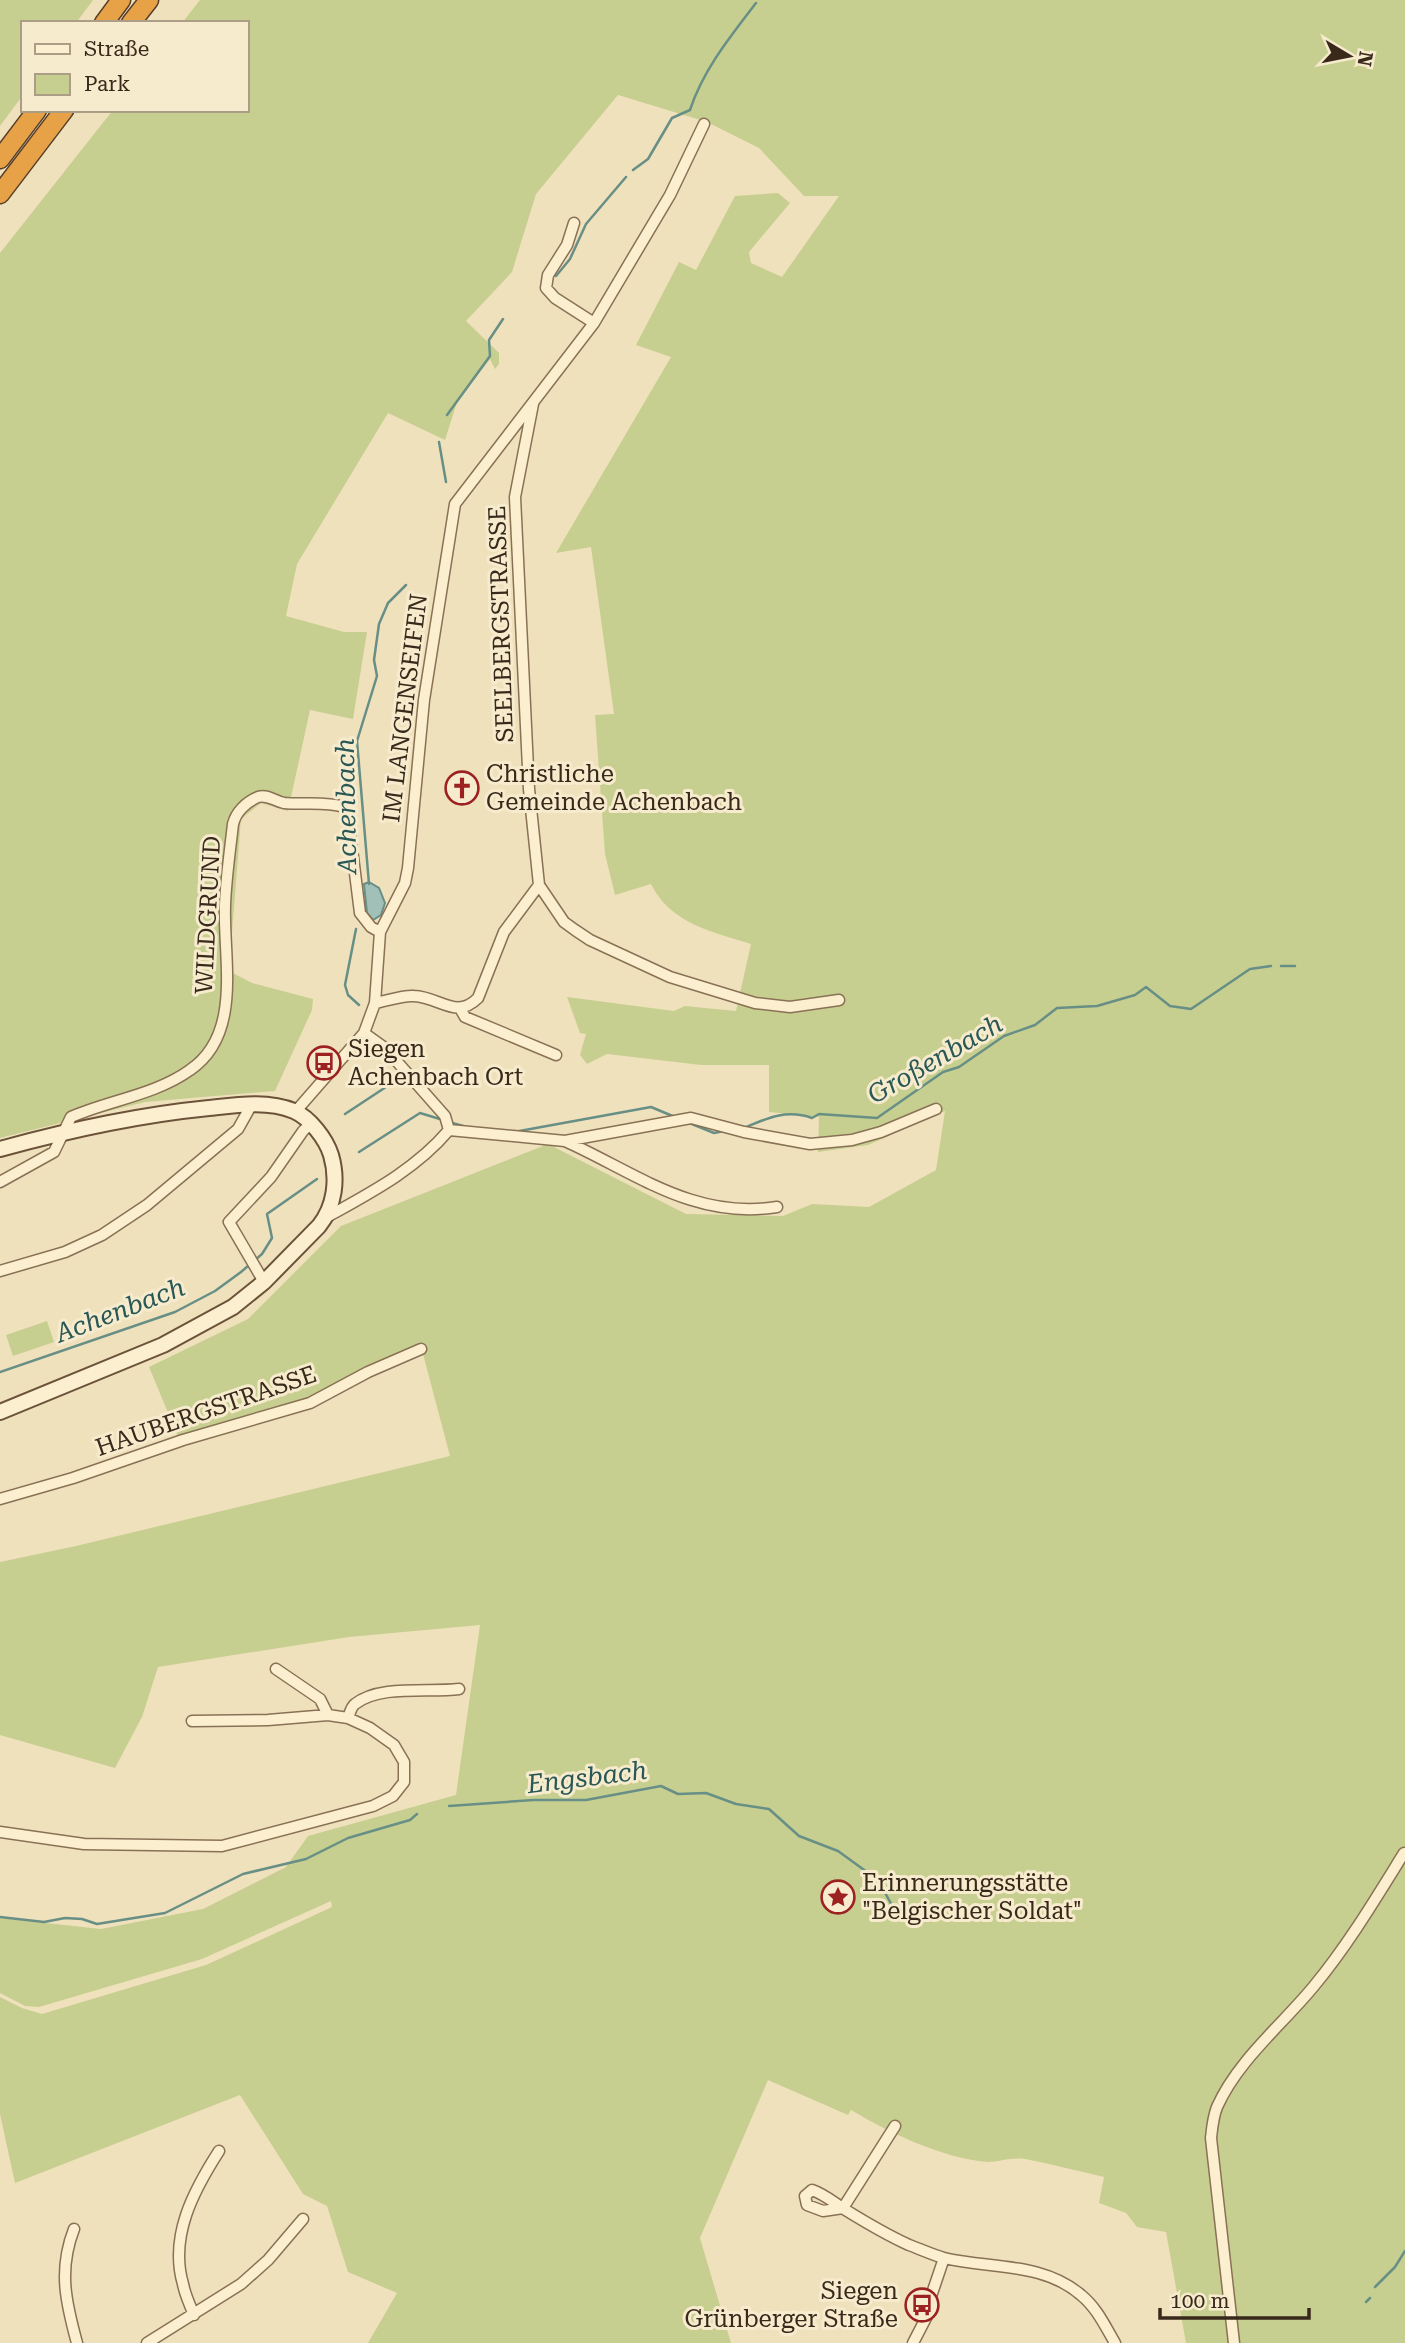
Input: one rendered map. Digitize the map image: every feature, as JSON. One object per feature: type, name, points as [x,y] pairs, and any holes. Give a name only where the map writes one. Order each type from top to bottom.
[{"type":"highway","points":[[105,21],[121,0]]},
{"type":"highway","points":[[133,21],[149,0]]},
{"type":"highway","points":[[0,159],[35,112]]},
{"type":"highway","points":[[0,194],[62,112]]},
{"type":"main road","points":[[0,1149],[62,1132],[168,1112],[252,1104],[296,1111],[311,1123],[329,1149],[334,1164],[333,1198],[325,1218],[264,1282],[233,1307],[163,1345],[0,1412]]},
{"type":"street","name":"IM LANGENSEIFEN","points":[[296,1111],[364,1033],[375,1003],[380,932],[405,883],[408,868],[424,700],[455,504],[593,323],[670,195],[704,124]]},
{"type":"street","points":[[574,223],[561,257],[548,275],[546,288],[555,298],[593,323]]},
{"type":"street","name":"SEELBERGSTRASSE","points":[[534,401],[515,497],[529,789],[539,885],[564,922],[575,930],[590,940],[670,977],[755,1003],[790,1007],[839,1000]]},
{"type":"street","name":"WILDGRUND","points":[[62,1132],[71,1117],[89,1108],[165,1085],[192,1069],[210,1052],[217,1040],[227,1001],[225,904],[235,815],[260,796],[268,796],[283,803],[333,804],[344,807],[348,817],[360,913],[371,927],[380,932]]},
{"type":"street","points":[[375,1003],[415,996],[461,1010],[470,1006],[478,998],[504,932],[539,885]]},
{"type":"street","points":[[461,1010],[464,1017],[556,1055]]},
{"type":"street","points":[[364,1033],[385,1048],[427,1095],[445,1116],[449,1130]]},
{"type":"street","points":[[0,1271],[65,1252],[102,1235],[136,1213],[238,1129],[252,1104]]},
{"type":"street","points":[[449,1130],[565,1141],[691,1118],[797,1142],[835,1143],[881,1132],[936,1109]]},
{"type":"street","points":[[264,1282],[229,1222],[271,1177],[303,1130],[311,1123]]},
{"type":"street","points":[[325,1218],[399,1177],[449,1130]]},
{"type":"street","points":[[0,1182],[54,1152],[62,1132]]},
{"type":"street","points":[[565,1141],[600,1157],[660,1191],[705,1205],[759,1210],[777,1207]]},
{"type":"street","name":"HAUBERGSTRASSE","points":[[0,1499],[73,1478],[183,1440],[310,1403],[421,1349]]},
{"type":"street","points":[[276,1669],[320,1699],[328,1715]]},
{"type":"street","points":[[348,1718],[353,1706],[369,1696],[404,1691],[459,1689]]},
{"type":"street","points":[[0,1832],[84,1844],[222,1846],[373,1806],[393,1796],[404,1782],[404,1762],[394,1745],[370,1728],[348,1718],[328,1715],[268,1720],[192,1721]]},
{"type":"street","points":[[1234,2343],[1211,2138],[1217,2108],[1258,2048],[1314,1986],[1346,1943],[1404,1853]]},
{"type":"street","points":[[895,2126],[842,2208],[909,2245],[944,2258],[1044,2273],[1065,2283],[1095,2309],[1115,2343]]},
{"type":"street","points":[[194,2315],[182,2283],[181,2228],[204,2175],[219,2151]]},
{"type":"street","points":[[147,2343],[241,2284],[268,2260],[303,2219]]},
{"type":"street","points":[[74,2229],[66,2249],[64,2270],[67,2309],[77,2343]]},
{"type":"street","points":[[913,2343],[936,2297],[935,2285],[944,2258]]},
{"type":"green space","points":[[0,0],[93,0],[77,21],[21,21],[21,98],[0,126]]},
{"type":"green space","points":[[200,0],[1405,0],[1405,2343],[1186,2343],[1166,2232],[1137,2227],[1126,2213],[1099,2203],[1104,2177],[1025,2159],[987,2162],[934,2150],[899,2136],[851,2110],[848,2115],[768,2080],[700,2238],[731,2343],[368,2343],[397,2293],[348,2272],[327,2206],[303,2194],[240,2095],[15,2183],[0,2114],[0,1997],[42,2014],[206,1965],[332,1907],[331,1901],[202,1959],[39,2007],[25,2006],[0,1993],[0,1918],[101,1929],[203,1909],[286,1867],[308,1836],[456,1795],[480,1625],[349,1637],[158,1667],[142,1717],[115,1768],[0,1735],[0,1562],[450,1456],[423,1354],[300,1409],[179,1439],[149,1367],[248,1319],[341,1226],[548,1144],[686,1214],[783,1216],[812,1204],[869,1207],[936,1170],[945,1111],[868,1145],[818,1152],[819,1117],[769,1112],[769,1065],[701,1065],[607,1054],[587,1064],[580,1055],[586,1034],[580,1033],[567,997],[674,1011],[685,1006],[736,1011],[751,944],[707,930],[681,917],[659,897],[651,884],[615,895],[605,854],[595,715],[614,714],[591,547],[556,553],[671,357],[636,345],[679,262],[696,270],[735,196],[778,193],[790,203],[749,252],[751,263],[782,277],[839,196],[804,196],[759,148],[707,122],[618,95],[536,194],[512,272],[466,321],[499,353],[499,364],[495,369],[490,359],[457,402],[445,440],[388,413],[297,564],[286,616],[344,632],[367,632],[353,719],[310,710],[288,811],[261,803],[241,819],[229,971],[252,983],[313,999],[312,1010],[275,1091],[145,1102],[0,1138],[0,253],[111,112],[248,112],[248,21],[184,21]]},
{"type":"green space","points":[[47,1321],[54,1342],[13,1356],[6,1335]]},
{"type":"water","points":[[369,882],[379,888],[385,903],[381,915],[373,920],[367,913],[364,884]]},
{"type":"waterway","name":"Achenbach","points":[[633,170],[648,159],[672,118],[690,110],[710,68],[756,3]]},
{"type":"waterway","name":"Achenbach","points":[[556,276],[570,259],[586,224],[626,177]]},
{"type":"waterway","name":"Achenbach","points":[[447,415],[490,356],[489,340],[503,319]]},
{"type":"waterway","name":"Achenbach","points":[[439,442],[446,482]]},
{"type":"waterway","name":"Achenbach","points":[[369,884],[357,741],[377,676],[374,660],[379,624],[388,603],[406,585]]},
{"type":"waterway","name":"Achenbach","points":[[356,929],[345,985],[348,995],[359,1005]]},
{"type":"waterway","name":"Großenbach","points":[[744,1128],[769,1118],[794,1114],[812,1118],[819,1114],[877,1118],[943,1072],[959,1067],[1004,1036],[1035,1025],[1057,1008],[1097,1006],[1135,995],[1146,987],[1170,1006],[1191,1009],[1250,969],[1271,966]]},
{"type":"waterway","name":"Großenbach","points":[[1281,966],[1295,966]]},
{"type":"waterway","name":"Achenbach","points":[[345,1114],[389,1085]]},
{"type":"waterway","name":"Großenbach","points":[[514,1132],[651,1107],[675,1117]]},
{"type":"waterway","name":"Großenbach","points":[[359,1152],[420,1113],[443,1120]]},
{"type":"waterway","name":"Großenbach","points":[[449,1122],[470,1128]]},
{"type":"waterway","name":"Großenbach","points":[[687,1122],[714,1133],[724,1131]]},
{"type":"waterway","name":"Achenbach","points":[[0,1372],[175,1312],[215,1291],[262,1254],[272,1238],[267,1214],[317,1179]]},
{"type":"waterway","name":"Engsbach","points":[[449,1806],[533,1800],[586,1800],[661,1786],[678,1794],[706,1793],[736,1804],[769,1809],[799,1836],[838,1851],[878,1880],[894,1909]]},
{"type":"waterway","points":[[0,1917],[44,1922],[65,1918],[82,1919],[97,1924],[165,1913],[243,1874],[306,1859],[348,1838],[410,1820],[417,1814]]},
{"type":"waterway","points":[[1375,2287],[1395,2267],[1405,2251]]},
{"type":"waterway","points":[[1366,2302],[1370,2298]]},
{"type":"place","name":"Christliche Gemeinde Achenbach","points":[[462,788]]},
{"type":"place","name":"Siegen Achenbach Ort","points":[[324,1063]]},
{"type":"place","name":"Erinnerungsstätte \"Belgischer Soldat\"","points":[[838,1897]]},
{"type":"place","name":"Siegen Grünberger Straße","points":[[922,2305]]}]
